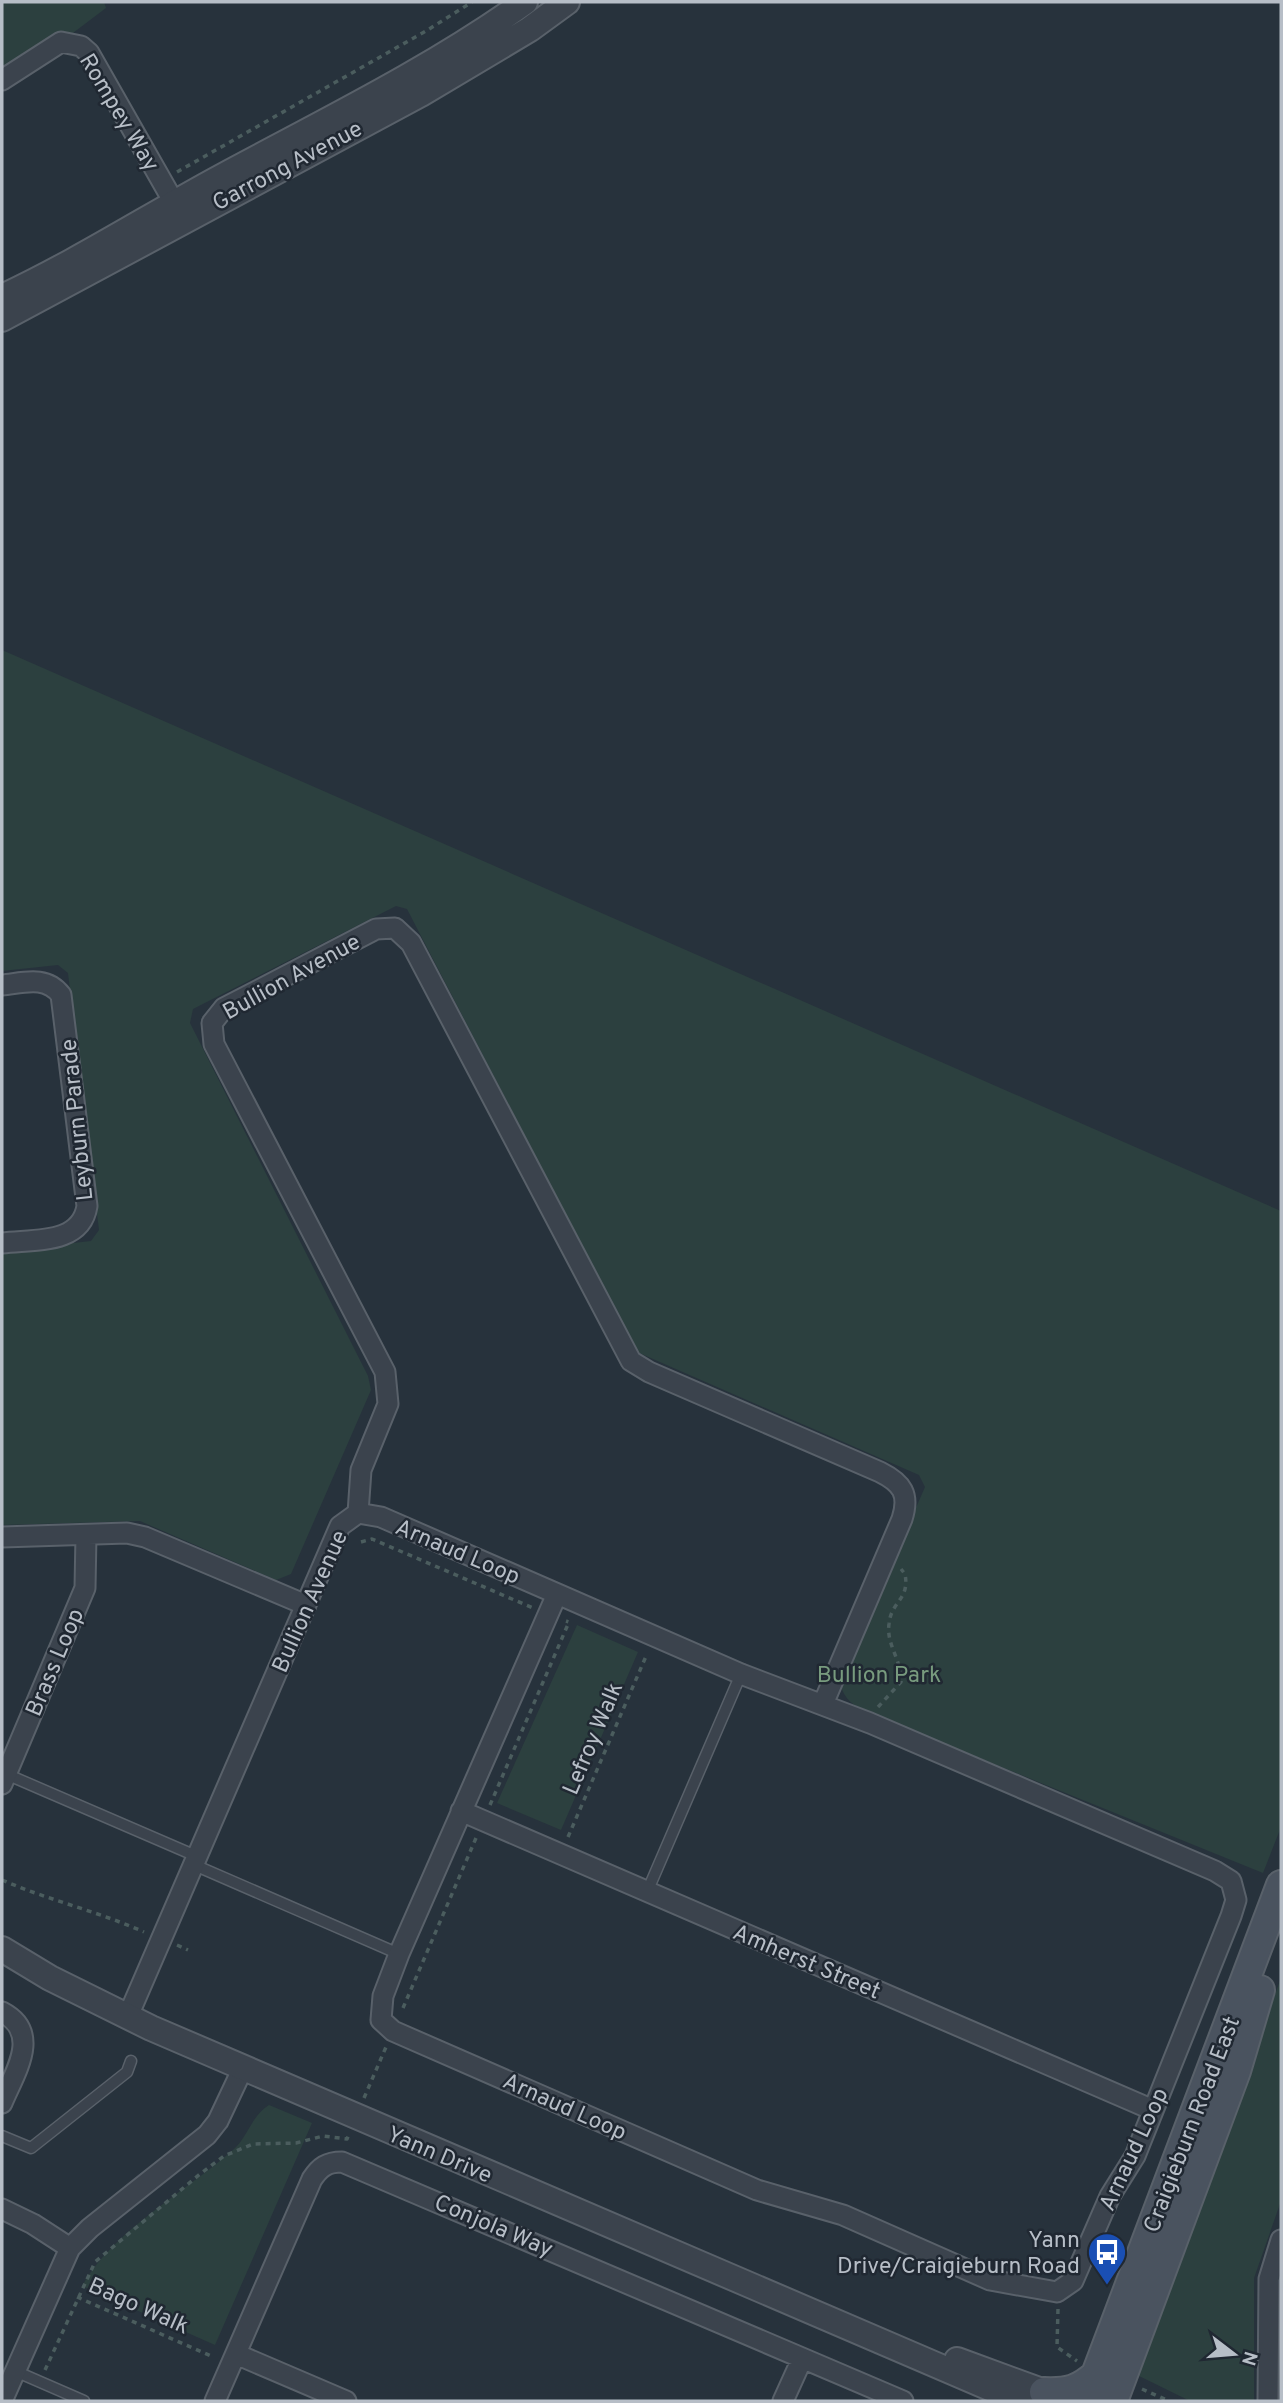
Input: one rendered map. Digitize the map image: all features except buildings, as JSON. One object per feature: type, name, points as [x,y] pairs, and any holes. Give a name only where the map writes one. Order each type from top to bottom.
[{"type":"main road","name":"Craigieburn Road East","points":[[1111,2385],[1281,1885]]},
{"type":"main road","name":"Craigieburn Road East","points":[[1086,2401],[1111,2385],[1236,2071],[1281,1917]]},
{"type":"main road","points":[[1032,2396],[1111,2385]]},
{"type":"street","name":"Garrong Avenue","points":[[2,297],[47,276],[173,201],[411,74],[525,2]]},
{"type":"street","name":"Garrong Avenue","points":[[2,319],[64,288],[173,201],[421,94],[530,29],[567,2]]},
{"type":"street","name":"Rompey Way","points":[[2,80],[61,42],[81,46],[89,53],[173,201]]},
{"type":"street","name":"Bullion Avenue","points":[[128,2016],[340,1526],[358,1513],[361,1470],[388,1404],[385,1372],[211,1033],[212,1023],[225,1008],[376,929],[387,927],[404,933],[411,943],[624,1353],[637,1367],[895,1480],[906,1497],[905,1508],[823,1704]]},
{"type":"street","name":"Leyburn Parade","points":[[2,985],[36,981],[54,987],[61,995],[87,1206],[82,1224],[71,1233],[2,1243]]},
{"type":"street","name":"Arnaud Loop","points":[[358,1513],[381,1517],[741,1674],[870,1723],[1215,1871],[1231,1881],[1236,1900],[1126,2172],[1110,2196],[1073,2281],[1057,2292],[990,2280],[843,2215],[757,2190],[393,2031]]},
{"type":"street","points":[[2,1537],[127,1533],[145,1537],[306,1605]]},
{"type":"street","name":"Brass Loop","points":[[4,1779],[85,1588],[86,1535]]},
{"type":"street","points":[[393,2031],[381,2020],[380,2009],[399,1954],[557,1594]]},
{"type":"street","name":"Amherst Street","points":[[461,1811],[1153,2110]]},
{"type":"street","name":"Yann Drive","points":[[2,1949],[50,1978],[243,2068],[885,2345],[950,2358],[992,2371],[1032,2396],[1073,2401]]},
{"type":"street","points":[[2,2012],[18,2023],[24,2035],[20,2060],[2,2103]]},
{"type":"street","points":[[2,2401],[71,2248],[90,2228],[207,2134],[218,2121],[243,2068]]},
{"type":"street","name":"Conjola Way","points":[[215,2401],[312,2179],[319,2169],[330,2162],[342,2162],[903,2401]]},
{"type":"street","points":[[2,2209],[42,2229],[71,2248]]},
{"type":"street","points":[[1268,2401],[1269,2279],[1281,2240]]},
{"type":"street","points":[[236,2354],[346,2401]]},
{"type":"street","points":[[783,2401],[802,2359]]},
{"type":"lane","points":[[647,1892],[741,1674]]},
{"type":"lane","points":[[4,1779],[194,1860],[399,1954]]},
{"type":"lane","points":[[2,2136],[31,2148],[127,2072],[131,2061]]},
{"type":"lane","points":[[15,2371],[84,2401]]},
{"type":"path","points":[[173,201],[472,2]]},
{"type":"path","points":[[40,2382],[95,2262],[107,2249],[224,2155],[253,2144],[296,2143],[323,2136],[347,2139],[569,1622],[372,1539],[362,1542]]},
{"type":"path","points":[[870,1723],[880,1703],[901,1682],[900,1666],[889,1643],[888,1622],[891,1613],[906,1593],[907,1585],[905,1574],[900,1568],[883,1561]]},
{"type":"path","name":"Lefroy Walk","points":[[561,1855],[655,1636]]},
{"type":"path","points":[[2,1880],[38,1895],[94,1910],[160,1939]]},
{"type":"path","name":"Bago Walk","points":[[52,2286],[211,2356]]},
{"type":"path","points":[[1057,2292],[1057,2347],[1111,2385]]},
{"type":"green space","points":[[2,2],[104,2],[106,8],[61,42],[2,80]]},
{"type":"green space","name":"Bullion Park","points":[[2,650],[1281,1211],[1281,1827],[1263,1873],[876,1716],[847,1698],[840,1682],[925,1487],[919,1475],[637,1352],[407,909],[396,906],[193,1009],[190,1023],[368,1376],[371,1390],[291,1574],[276,1580],[140,1521],[2,1525],[2,1251],[91,1241],[99,1230],[68,973],[58,965],[2,971]]},
{"type":"green space","points":[[577,1625],[638,1652],[561,1830],[497,1803]]},
{"type":"green space","points":[[1281,1978],[1281,2201],[1254,2278],[1254,2401],[1190,2401],[1137,2375]]},
{"type":"green space","points":[[269,2105],[312,2123],[215,2345],[82,2286],[112,2247],[151,2213],[233,2150],[258,2115]]},
{"type":"place","name":"Yann Drive/Craigieburn Road","points":[[1107,2286]]}]
